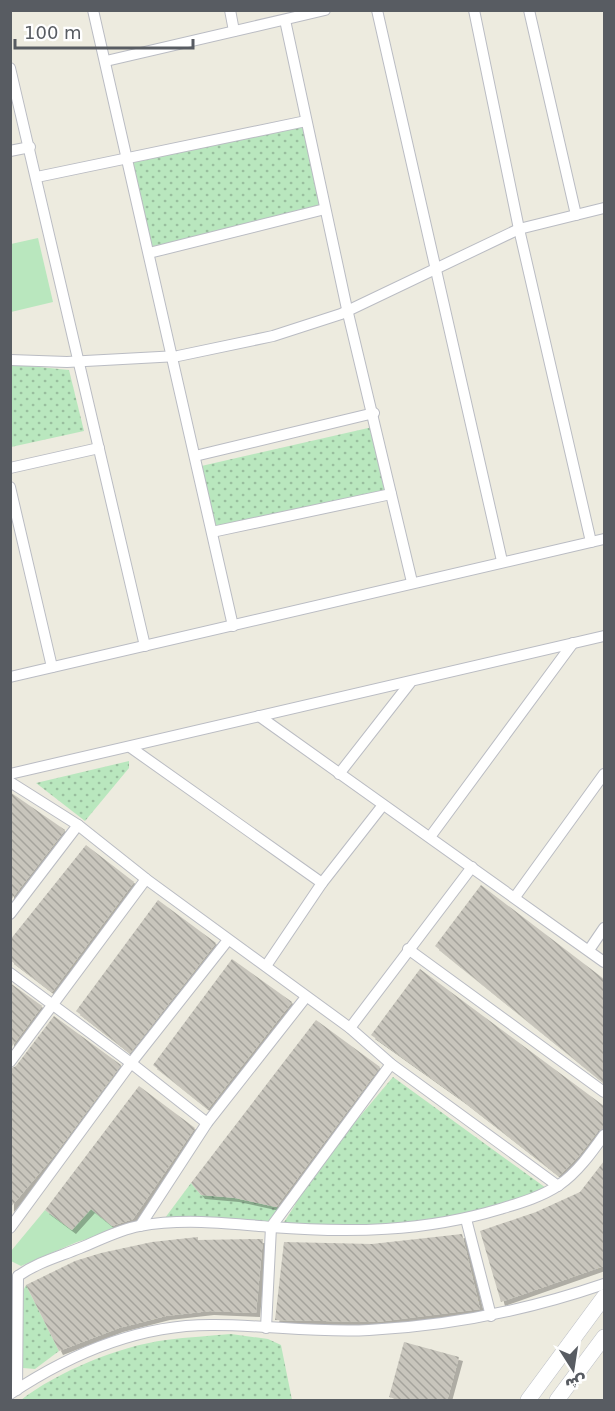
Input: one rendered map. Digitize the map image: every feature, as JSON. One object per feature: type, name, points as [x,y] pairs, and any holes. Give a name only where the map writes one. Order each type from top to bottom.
[{"type":"street","points":[[93,10],[233,626]]},
{"type":"street","points":[[230,10],[234,31]]},
{"type":"street","points":[[106,61],[325,10]]},
{"type":"street","points":[[378,10],[502,561]]},
{"type":"street","points":[[474,10],[519,229],[591,542]]},
{"type":"street","points":[[530,10],[576,215]]},
{"type":"street","points":[[285,20],[325,209],[412,582]]},
{"type":"street","points":[[10,68],[145,646]]},
{"type":"street","points":[[37,177],[306,121]]},
{"type":"street","points":[[10,151],[30,147]]},
{"type":"street","points":[[10,360],[79,361],[172,355],[273,336],[309,326],[519,229],[604,208]]},
{"type":"street","points":[[149,253],[325,209]]},
{"type":"street","points":[[195,456],[374,413]]},
{"type":"street","points":[[10,468],[99,448]]},
{"type":"street","points":[[10,487],[52,668]]},
{"type":"street","points":[[212,532],[391,494]]},
{"type":"street","points":[[10,677],[604,539]]},
{"type":"street","points":[[10,774],[410,683],[604,636]]},
{"type":"street","points":[[430,837],[573,643]]},
{"type":"street","points":[[339,774],[410,683]]},
{"type":"street","points":[[259,716],[604,962]]},
{"type":"street","points":[[130,747],[322,883]]},
{"type":"street","points":[[515,897],[604,774]]},
{"type":"street","points":[[10,782],[78,825],[228,940],[350,1028],[391,1064],[558,1186]]},
{"type":"street","points":[[266,966],[322,883],[383,805]]},
{"type":"street","points":[[10,914],[78,825]]},
{"type":"street","points":[[350,1028],[472,867]]},
{"type":"street","points":[[10,1062],[147,879]]},
{"type":"street","points":[[589,950],[604,928]]},
{"type":"street","points":[[10,1228],[131,1063],[228,940]]},
{"type":"street","points":[[408,949],[604,1092]]},
{"type":"street","points":[[10,973],[207,1123]]},
{"type":"street","points":[[140,1226],[207,1123],[306,997]]},
{"type":"street","points":[[266,1328],[271,1227],[391,1064]]},
{"type":"street","points":[[14,1391],[14,1273],[49,1258],[140,1226],[235,1223],[271,1227],[375,1231],[424,1227],[466,1219],[535,1198],[558,1186],[571,1176],[604,1135]]},
{"type":"street","points":[[466,1219],[491,1316]]},
{"type":"street","points":[[14,1391],[60,1364],[134,1336],[213,1325],[329,1331],[369,1330],[491,1316],[604,1284]]},
{"type":"street","points":[[528,1401],[604,1297]]},
{"type":"street","points":[[557,1401],[604,1337]]},
{"type":"green space","points":[[306,121],[325,209],[145,248],[125,161]]},
{"type":"green space","points":[[38,238],[53,302],[11,312],[11,244]]},
{"type":"green space","points":[[10,364],[69,370],[84,431],[11,447]]},
{"type":"green space","points":[[377,426],[391,494],[212,532],[197,467]]},
{"type":"green space","points":[[129,761],[129,768],[85,821],[36,783]]},
{"type":"green space","points":[[393,1077],[546,1188],[541,1196],[404,1229],[281,1227],[295,1205],[297,1191]]},
{"type":"green space","points":[[191,1183],[201,1195],[235,1198],[280,1208],[274,1232],[162,1222]]},
{"type":"green space","points":[[91,1209],[117,1230],[77,1242],[21,1266],[11,1261],[11,1251],[45,1210],[72,1230]]},
{"type":"green space","points":[[26,1285],[59,1351],[35,1369],[23,1368],[20,1362],[22,1293]]},
{"type":"green space","points":[[231,1334],[268,1339],[281,1345],[292,1400],[21,1400],[70,1370],[109,1354],[166,1340]]},
{"type":"building","points":[[10,792],[65,830],[10,901]]},
{"type":"building","points":[[86,845],[134,882],[52,992],[10,960],[10,940]]},
{"type":"building","points":[[481,885],[604,979],[604,1083],[435,946]]},
{"type":"building","points":[[158,900],[216,943],[130,1053],[76,1011]]},
{"type":"building","points":[[232,959],[292,1002],[208,1109],[153,1065]]},
{"type":"building","points":[[420,969],[604,1106],[604,1128],[598,1131],[578,1157],[559,1176],[462,1100],[371,1035]]},
{"type":"building","points":[[10,983],[42,1006],[10,1049]]},
{"type":"building","points":[[54,1016],[121,1065],[53,1157],[10,1208],[10,1069],[16,1066]]},
{"type":"building","points":[[316,1020],[380,1067],[276,1207],[235,1198],[201,1195],[191,1183]]},
{"type":"building","points":[[139,1086],[195,1128],[133,1219],[112,1226],[91,1209],[72,1230],[45,1210]]},
{"type":"building","points":[[604,1161],[604,1266],[501,1302],[480,1231],[536,1212],[580,1192]]},
{"type":"building","points":[[462,1234],[480,1309],[376,1322],[275,1320],[284,1242],[372,1244]]},
{"type":"building","points":[[198,1237],[198,1240],[263,1239],[256,1313],[210,1311],[166,1316],[119,1328],[59,1351],[26,1285],[75,1261],[101,1253],[152,1242]]},
{"type":"building","points":[[404,1342],[459,1357],[447,1401],[402,1401],[389,1397]]}]
